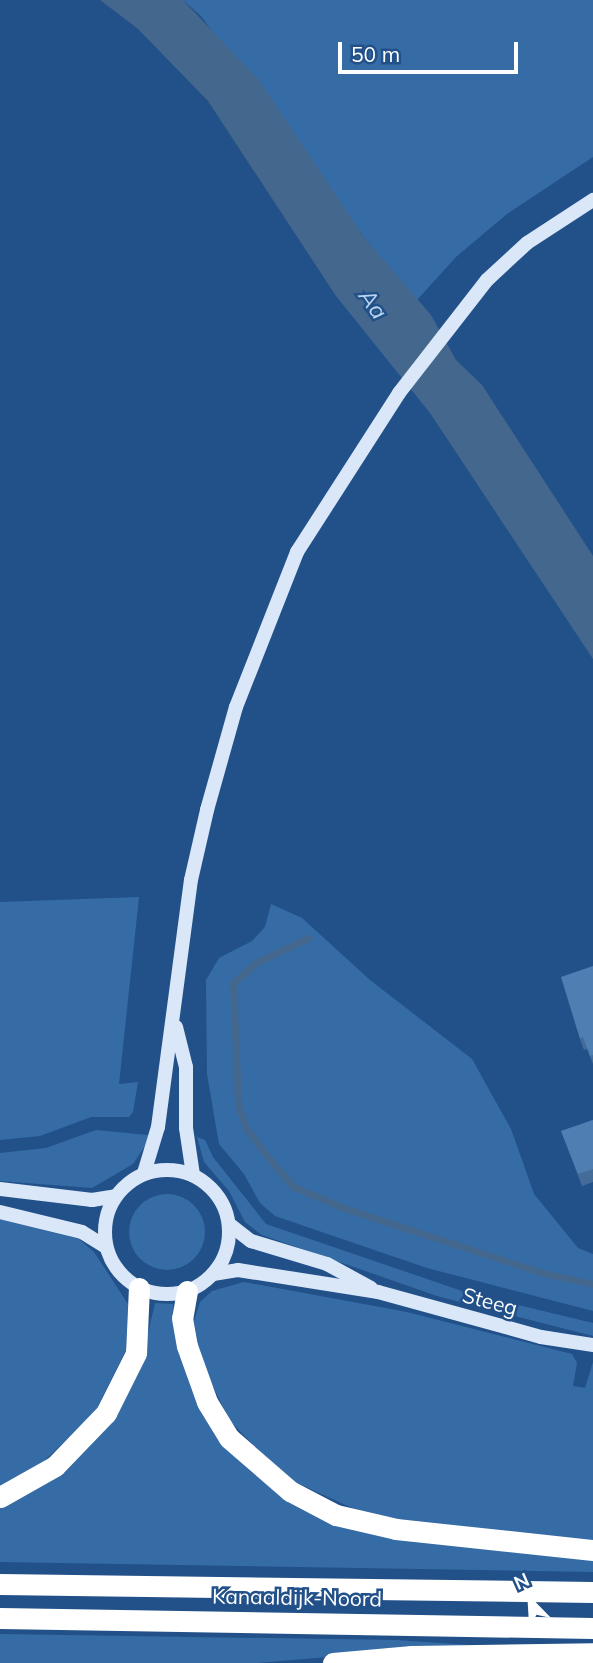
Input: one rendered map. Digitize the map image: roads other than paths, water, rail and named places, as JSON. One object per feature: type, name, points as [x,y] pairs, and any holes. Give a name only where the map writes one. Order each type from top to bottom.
[{"type":"highway","points":[[0,1497],[55,1466],[106,1413],[136,1353],[139,1288]]},
{"type":"highway","points":[[187,1291],[182,1318],[187,1346],[208,1402],[229,1438],[289,1491],[336,1515],[396,1529],[593,1550]]},
{"type":"highway","name":"Kanaaldijk-Noord","points":[[0,1584],[593,1592]]},
{"type":"highway","name":"Kanaaldijk-Noord","points":[[0,1618],[593,1628]]},
{"type":"highway","points":[[333,1663],[412,1656],[593,1653]]},
{"type":"main road","points":[[145,1173],[158,1127],[175,1022],[191,880],[236,707],[297,552],[399,393],[487,280],[507,262],[593,200]]},
{"type":"main road","points":[[175,1022],[186,1068],[186,1128],[193,1175]]},
{"type":"main road","points":[[169,1169],[193,1175],[218,1195],[229,1224],[226,1251],[213,1274],[187,1291],[171,1294],[139,1288],[118,1271],[106,1247],[105,1220],[116,1196],[145,1173],[169,1169]]},
{"type":"main road","points":[[0,1189],[92,1200],[116,1196]]},
{"type":"main road","points":[[0,1212],[82,1231],[106,1247]]},
{"type":"main road","name":"Steeg","points":[[229,1224],[251,1241],[327,1264],[378,1292]]},
{"type":"main road","name":"Steeg","points":[[213,1274],[238,1270],[378,1292],[541,1337],[593,1345]]},
{"type":"water","name":"Aa","points":[[100,0],[183,0],[258,79],[363,236],[431,315],[456,360],[482,385],[593,556],[593,659],[430,413],[336,296],[208,101],[137,28]]},
{"type":"waterway","points":[[308,938],[257,962],[233,983],[238,1104],[246,1128],[271,1161],[294,1187],[344,1208],[543,1273],[593,1284]]}]
